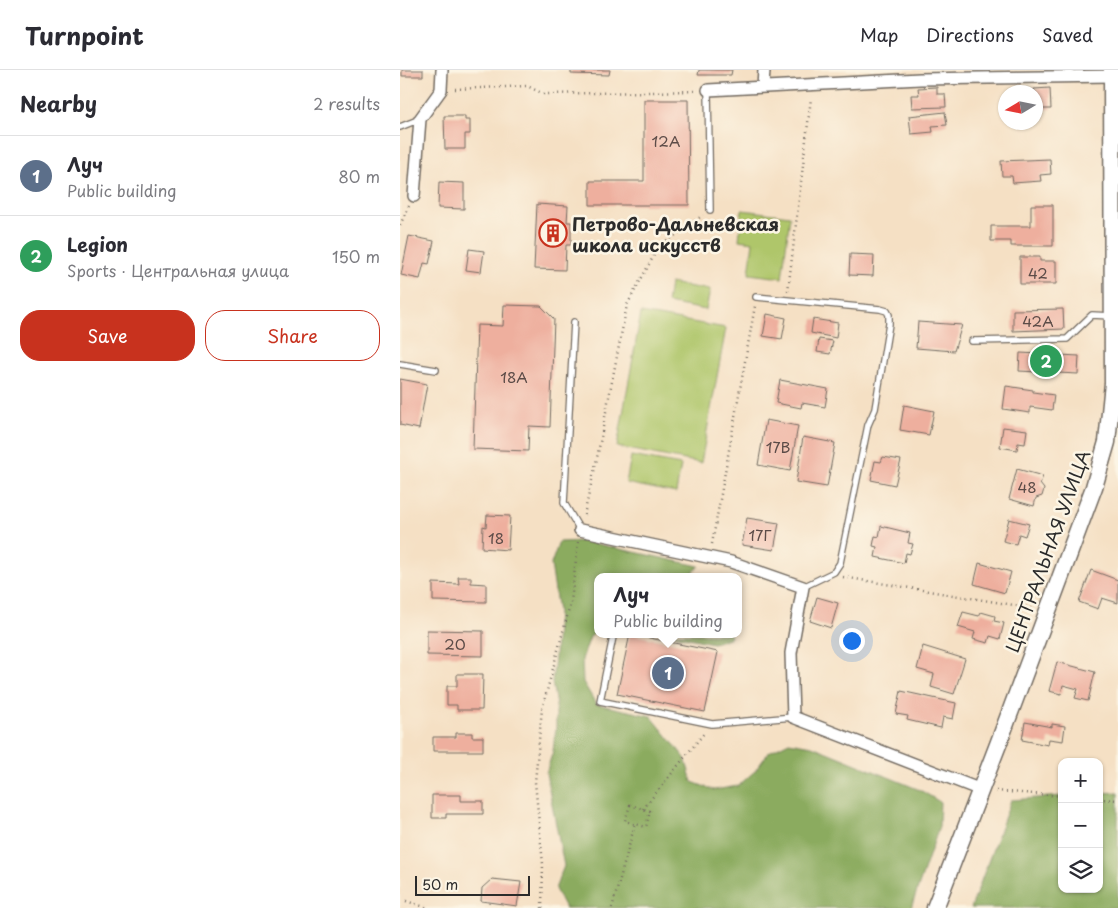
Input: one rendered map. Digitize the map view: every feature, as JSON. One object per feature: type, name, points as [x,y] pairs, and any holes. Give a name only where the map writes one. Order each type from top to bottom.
[{"type":"main road","name":"ЦЕНТРАЛЬНАЯ УЛИЦА","points":[[935,908],[1094,487],[1107,442],[1113,383],[1112,73]]},
{"type":"street","points":[[414,196],[420,119],[441,90],[442,70]]},
{"type":"street","points":[[763,87],[764,70]]},
{"type":"street","points":[[708,90],[920,79],[1112,73]]},
{"type":"street","points":[[580,530],[731,562],[803,587],[791,653],[793,717],[980,790]]},
{"type":"lane","points":[[708,90],[710,210]]},
{"type":"lane","points":[[400,127],[420,119]]},
{"type":"lane","points":[[756,297],[880,309],[887,311],[889,315],[875,408],[868,425],[840,563],[834,572],[803,587]]},
{"type":"lane","points":[[972,341],[1067,340],[1092,316],[1113,316]]},
{"type":"lane","points":[[574,322],[564,503],[580,530]]},
{"type":"lane","points":[[400,364],[436,370]]},
{"type":"lane","points":[[613,638],[600,700],[712,724],[793,717]]},
{"type":"path","points":[[787,300],[813,85]]},
{"type":"path","points":[[441,90],[527,86],[544,94],[708,90]]},
{"type":"path","points":[[400,225],[414,196]]},
{"type":"path","points":[[542,908],[543,864],[535,782],[542,710],[570,602],[580,530],[598,454],[627,305],[658,248],[710,210]]},
{"type":"path","points":[[710,558],[756,297]]},
{"type":"path","points":[[834,572],[842,577],[1034,608]]},
{"type":"path","points":[[643,809],[712,724]]},
{"type":"path","points":[[980,790],[1058,796]]},
{"type":"path","points":[[1103,799],[1118,800]]},
{"type":"path","points":[[630,805],[650,811],[646,827],[635,824],[625,822],[630,805]]},
{"type":"path","points":[[612,908],[635,824]]},
{"type":"path","points":[[406,901],[428,908]]},
{"type":"green space","points":[[742,210],[790,216],[782,278],[749,274],[753,242],[739,240]]},
{"type":"green space","points":[[670,283],[710,290],[706,310],[667,303]]},
{"type":"green space","points":[[641,313],[726,328],[701,463],[617,447]]},
{"type":"green space","points":[[631,456],[681,465],[676,493],[626,483]]},
{"type":"green space","points":[[583,541],[699,566],[693,573],[594,573],[594,634],[590,637],[582,659],[583,682],[596,704],[651,716],[685,758],[692,782],[714,790],[738,786],[755,771],[769,752],[789,742],[812,746],[920,790],[940,802],[939,827],[911,908],[565,908],[555,889],[564,866],[546,773],[553,751],[556,728],[556,705],[552,682],[558,612],[551,564],[559,542]]},
{"type":"green space","points":[[689,638],[728,638],[713,643]]},
{"type":"green space","points":[[1118,792],[1118,908],[971,908],[1011,800],[1058,796],[1058,893],[1103,893],[1103,793]]},
{"type":"building","points":[[402,70],[423,70],[423,76],[402,76]]},
{"type":"building","points":[[571,70],[610,70],[609,75],[571,74]]},
{"type":"building","points":[[699,70],[732,70],[731,75],[698,75]]},
{"type":"building","points":[[937,87],[937,94],[945,94],[946,107],[912,108],[911,95],[919,95],[918,88]]},
{"type":"building","points":[[1043,88],[1050,88],[1051,109],[1043,109]]},
{"type":"building","points":[[644,100],[688,100],[689,205],[590,205],[590,181],[644,181]]},
{"type":"building","points":[[945,112],[947,125],[932,126],[933,132],[911,134],[909,116]]},
{"type":"building","points":[[444,116],[465,116],[465,120],[470,120],[470,134],[465,134],[465,149],[445,149]]},
{"type":"building","points":[[1050,159],[1051,174],[1040,175],[1041,181],[1013,183],[1012,176],[1002,176],[1001,161]]},
{"type":"building","points":[[439,182],[464,183],[464,209],[438,208]]},
{"type":"building","name":"Петрово-Дальневская школа искусств","points":[[537,204],[568,206],[567,222],[571,222],[571,245],[566,245],[565,270],[534,269]]},
{"type":"building","points":[[1031,205],[1053,205],[1053,246],[1011,246],[1011,241],[991,241],[991,226],[1031,226]]},
{"type":"building","points":[[409,236],[434,241],[429,264],[424,263],[420,279],[401,275]]},
{"type":"building","points":[[469,249],[484,251],[481,272],[466,270]]},
{"type":"building","points":[[850,254],[874,255],[873,276],[849,275]]},
{"type":"building","points":[[1020,257],[1040,257],[1040,261],[1056,261],[1056,284],[1020,284]]},
{"type":"building","points":[[504,305],[541,306],[554,319],[550,427],[529,426],[528,451],[473,449],[477,325],[503,326]]},
{"type":"building","points":[[1063,309],[1064,329],[1013,331],[1013,310]]},
{"type":"building","points":[[767,314],[786,318],[782,339],[763,336]]},
{"type":"building","points":[[813,319],[838,323],[836,338],[811,333]]},
{"type":"building","points":[[918,322],[962,325],[954,351],[916,348]]},
{"type":"building","points":[[819,339],[833,341],[830,354],[817,352]]},
{"type":"building","points":[[1020,353],[1079,356],[1078,374],[1019,371]]},
{"type":"building","points":[[400,379],[427,384],[419,429],[400,425]]},
{"type":"building","points":[[780,380],[828,389],[825,407],[802,403],[801,408],[776,403]]},
{"type":"building","points":[[1006,386],[1054,395],[1052,410],[1030,407],[1030,413],[1003,409]]},
{"type":"building","points":[[904,405],[934,411],[929,435],[900,430]]},
{"type":"building","points":[[766,420],[798,426],[790,471],[758,465]]},
{"type":"building","points":[[1003,427],[1027,430],[1025,444],[1018,443],[1017,450],[1000,447]]},
{"type":"building","points":[[803,437],[835,443],[827,487],[796,482]]},
{"type":"building","points":[[883,457],[901,460],[895,485],[871,480],[875,461],[881,462]]},
{"type":"building","points":[[1017,469],[1043,476],[1040,484],[1044,489],[1042,496],[1036,498],[1034,506],[1009,499]]},
{"type":"building","points":[[487,515],[510,516],[508,550],[482,548],[483,526],[486,527]]},
{"type":"building","points":[[747,518],[779,523],[774,550],[742,545]]},
{"type":"building","points":[[1009,519],[1029,524],[1025,536],[1019,534],[1016,544],[1003,541]]},
{"type":"building","points":[[881,526],[910,533],[908,543],[913,544],[910,554],[906,553],[904,563],[875,557],[877,547],[873,546],[875,536],[879,537]]},
{"type":"building","points":[[979,563],[1011,572],[1005,593],[974,584]]},
{"type":"building","points":[[1091,570],[1118,580],[1118,603],[1102,598],[1098,609],[1079,602]]},
{"type":"building","points":[[458,577],[471,577],[471,583],[486,584],[486,602],[433,601],[433,583],[459,584]]},
{"type":"building","points":[[817,597],[838,603],[831,628],[810,621]]},
{"type":"building","points":[[963,612],[979,616],[981,612],[995,616],[994,621],[1004,623],[1000,639],[990,636],[988,643],[973,639],[975,632],[958,627]]},
{"type":"building","points":[[427,630],[483,631],[483,656],[427,655]]},
{"type":"building","points":[[629,638],[650,638],[718,652],[705,712],[617,694]]},
{"type":"building","points":[[923,646],[965,659],[954,694],[931,687],[934,674],[917,669]]},
{"type":"building","points":[[1057,662],[1095,672],[1088,701],[1075,698],[1078,689],[1063,685],[1061,694],[1049,691]]},
{"type":"building","points":[[457,674],[483,674],[482,710],[457,710],[457,705],[447,705],[447,686],[457,686]]},
{"type":"building","points":[[901,691],[956,703],[953,719],[943,717],[941,728],[907,720],[908,716],[896,714]]},
{"type":"building","points":[[1025,722],[1052,727],[1052,724],[1065,726],[1063,741],[1049,739],[1048,745],[1022,740]]},
{"type":"building","points":[[456,733],[472,733],[472,737],[483,737],[483,751],[433,751],[433,737],[456,737]]},
{"type":"building","points":[[432,795],[461,795],[461,801],[483,801],[483,814],[446,814],[446,818],[432,818]]},
{"type":"building","points":[[492,879],[521,882],[517,906],[481,901],[482,888]]},
{"type":"place","name":"Петрово-Дальневская школа искусств","points":[[553,233]]},
{"type":"place","name":"Legion","points":[[1046,361]]},
{"type":"place","name":"Луч","points":[[668,673]]}]
